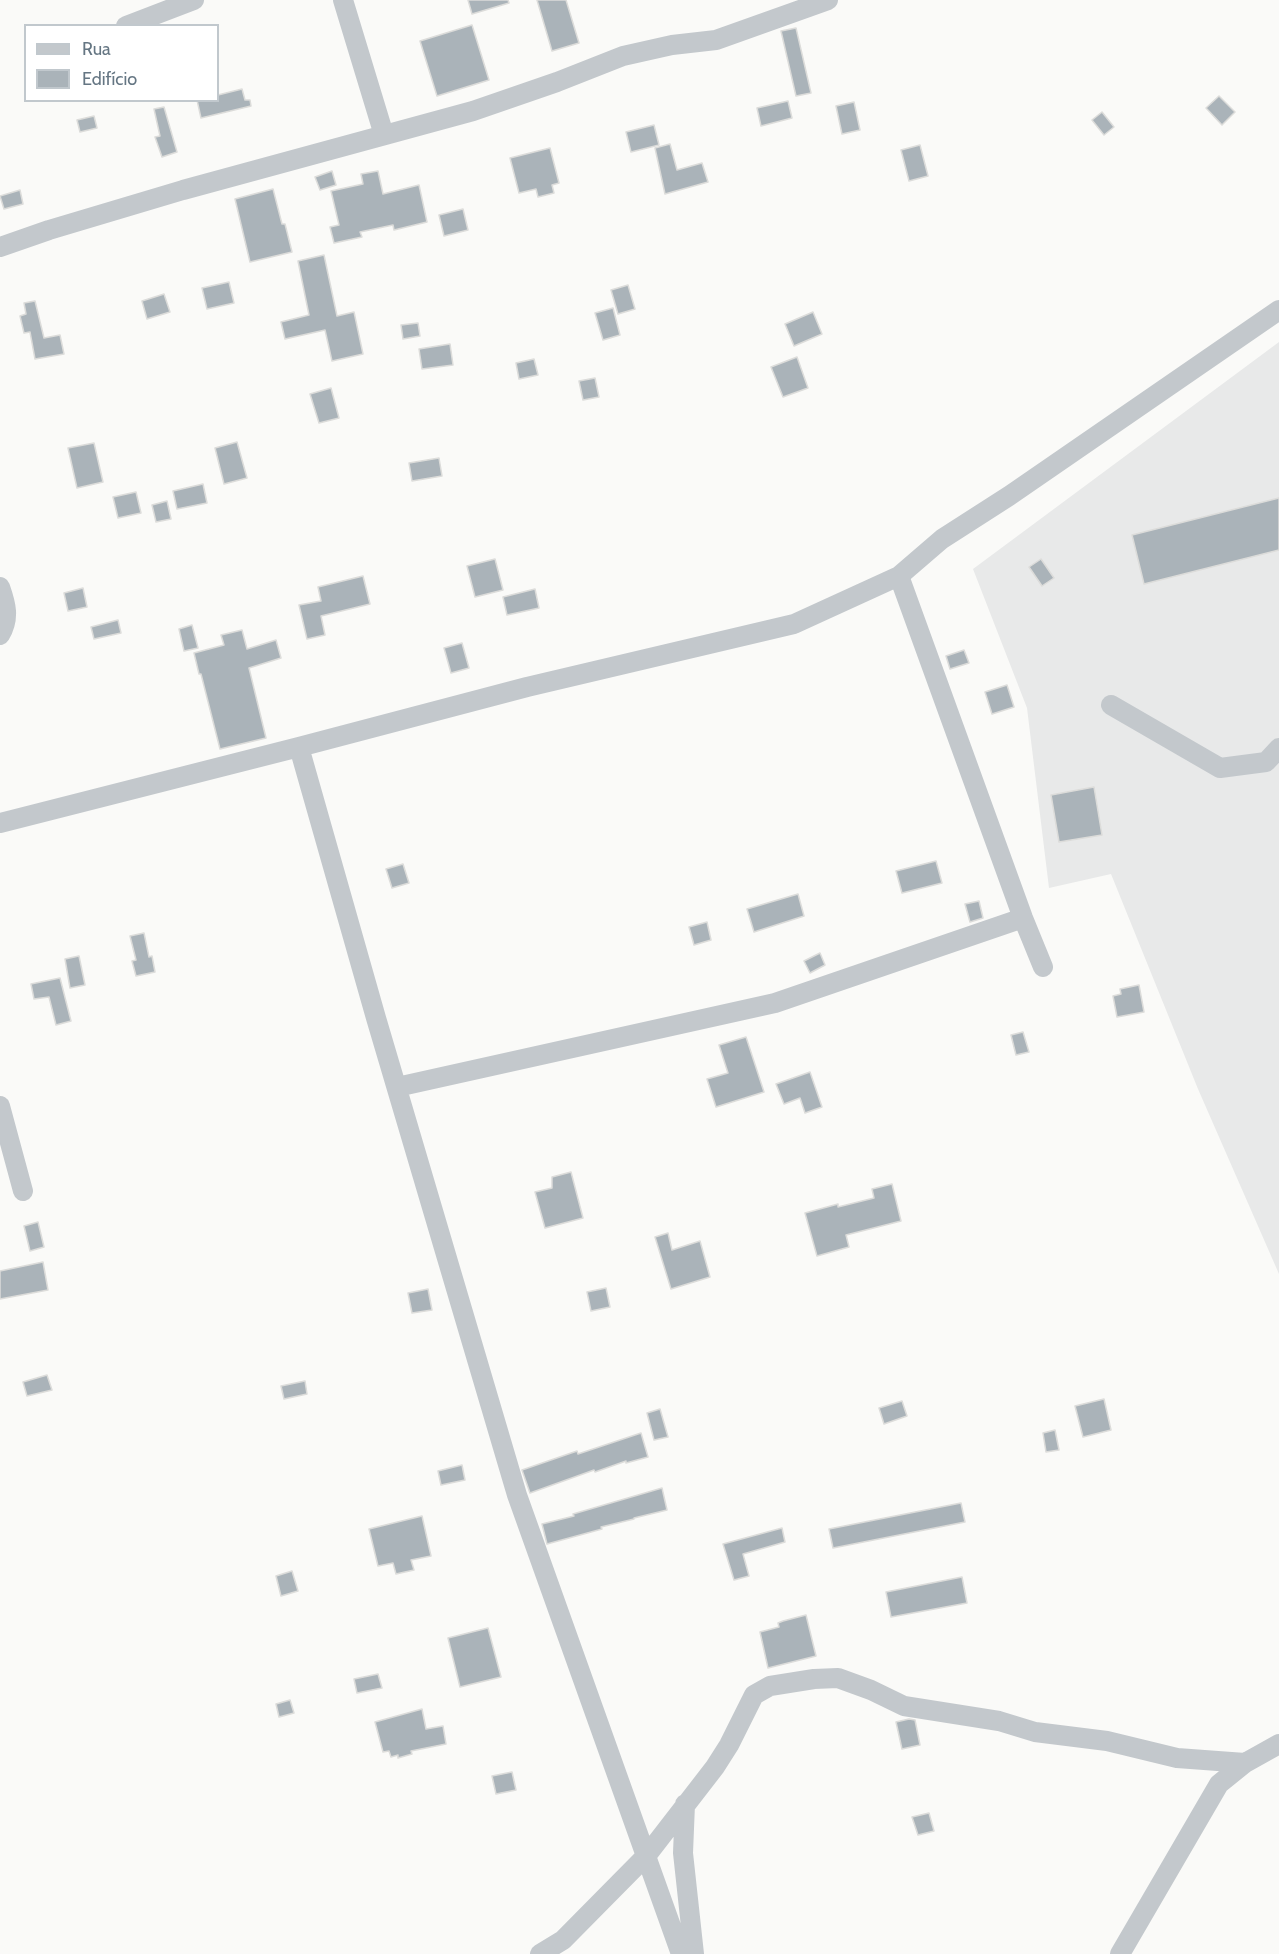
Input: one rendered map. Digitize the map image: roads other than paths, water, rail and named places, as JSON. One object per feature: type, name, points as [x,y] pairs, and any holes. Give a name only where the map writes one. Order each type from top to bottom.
[{"type":"street","points":[[131,24],[194,0]]},
{"type":"street","points":[[343,0],[384,135]]},
{"type":"street","points":[[0,247],[183,190],[473,111],[557,82],[622,56],[672,45],[716,40],[828,0]]},
{"type":"street","points":[[0,823],[527,687],[794,624],[899,576],[942,539],[1009,496],[1279,309]]},
{"type":"street","points":[[899,576],[1023,918],[1043,967]]},
{"type":"street","points":[[0,587],[7,609],[5,627],[0,635]]},
{"type":"street","points":[[1111,705],[1221,768],[1266,762],[1279,748]]},
{"type":"street","points":[[299,747],[517,1495],[681,1954]]},
{"type":"street","points":[[397,1087],[776,1003],[1023,918]]},
{"type":"street","points":[[0,1106],[23,1191]]},
{"type":"street","points":[[540,1954],[562,1940],[647,1855],[715,1767],[729,1745],[754,1695],[770,1686],[814,1679],[838,1678],[871,1690],[904,1706],[999,1721],[1046,1733],[1107,1741],[1177,1758],[1245,1763]]},
{"type":"street","points":[[1120,1954],[1219,1784],[1245,1763],[1279,1744]]},
{"type":"street","points":[[685,1804],[683,1853],[694,1954]]}]
